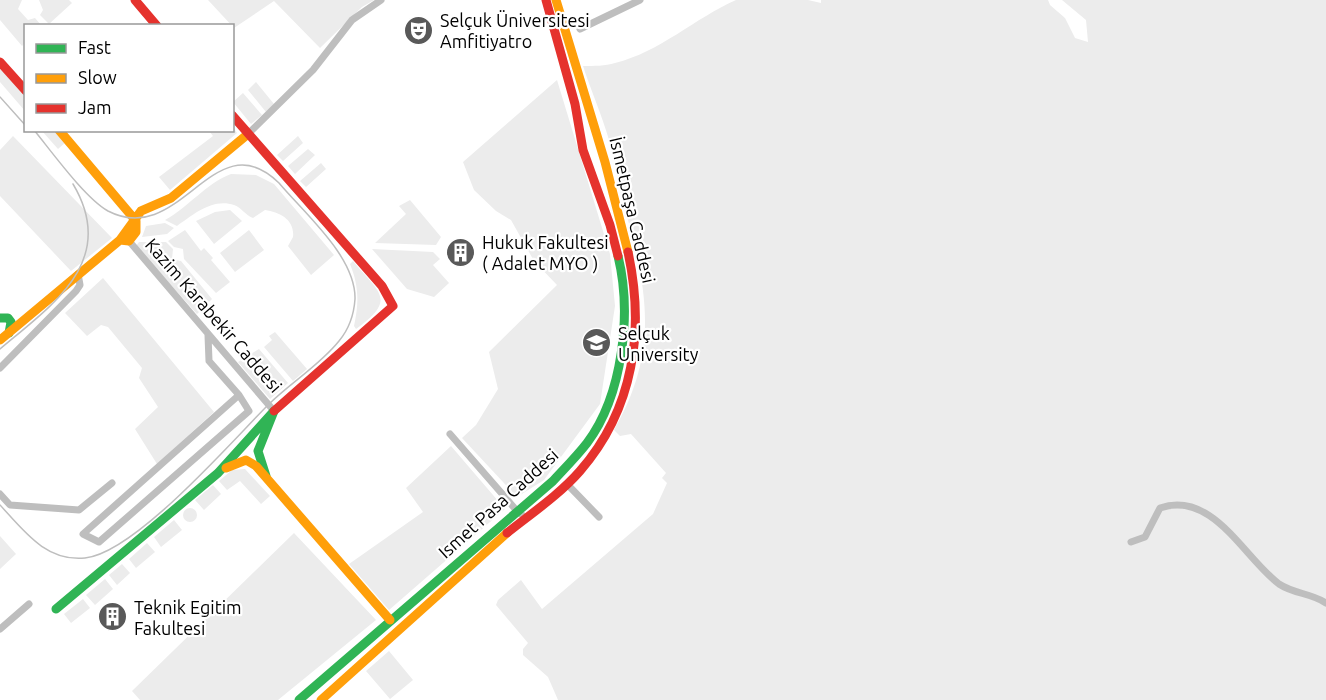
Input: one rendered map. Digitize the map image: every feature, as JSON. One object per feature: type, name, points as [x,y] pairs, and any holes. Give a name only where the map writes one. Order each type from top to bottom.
[{"type":"main road","points":[[135,0],[155,24]]},
{"type":"main road","name":"Ismet Pasa Caddesi","points":[[299,700],[553,481],[588,442],[605,409],[616,377],[624,337],[621,272],[610,225],[585,155],[575,104],[546,0]]},
{"type":"main road","name":"İsmetpaşa Caddesi","points":[[321,700],[567,484],[591,456],[612,423],[627,387],[635,354],[637,315],[635,278],[602,146],[575,62],[566,23],[556,0]]},
{"type":"main road","points":[[0,62],[24,89]]},
{"type":"main road","points":[[218,473],[274,411],[393,306],[382,286],[234,117]]},
{"type":"main road","name":"Kazim Karabekir Caddesi","points":[[61,132],[136,220]]},
{"type":"main road","points":[[4,333],[32,313],[78,273],[125,240],[141,211],[171,198],[248,134]]},
{"type":"main road","points":[[583,145],[591,138],[602,146],[596,157],[585,155]]},
{"type":"main road","points":[[2,317],[18,318],[32,313]]},
{"type":"main road","points":[[0,340],[11,322],[2,317]]},
{"type":"main road","points":[[56,609],[218,473],[238,461],[254,459],[274,411]]},
{"type":"main road","points":[[242,445],[251,443],[258,451],[266,476]]},
{"type":"main road","points":[[242,445],[240,454],[266,476],[390,620]]},
{"type":"street","points":[[248,134],[321,61],[352,20],[381,0]]},
{"type":"street","points":[[580,29],[640,0]]},
{"type":"street","points":[[562,61],[575,62]]},
{"type":"street","name":"Kazim Karabekir Caddesi","points":[[125,240],[274,411]]},
{"type":"street","points":[[0,368],[37,335],[76,291],[80,285],[78,273]]},
{"type":"street","points":[[208,335],[209,361],[239,395],[249,411],[99,542],[83,534],[239,395]]},
{"type":"street","points":[[450,434],[517,511],[526,518]]},
{"type":"street","points":[[0,494],[10,505],[79,510],[112,483]]},
{"type":"street","points":[[567,484],[599,518]]},
{"type":"street","points":[[1131,542],[1145,537],[1154,514],[1160,508],[1174,505],[1184,506],[1206,515],[1224,527],[1269,575],[1287,589],[1326,603]]},
{"type":"street","points":[[0,629],[29,604]]},
{"type":"shaded area","points":[[0,0],[22,0],[18,9],[28,20],[35,18],[40,24],[24,24],[24,44],[22,46],[0,20]]},
{"type":"shaded area","points":[[39,0],[69,0],[72,3],[49,24],[40,15],[43,10]]},
{"type":"shaded area","points":[[208,0],[374,0],[362,7],[320,48],[274,1],[234,28],[234,24],[230,24]]},
{"type":"shaded area","points":[[736,0],[808,0],[821,3],[821,0],[1048,0],[1050,5],[1065,18],[1075,38],[1088,42],[1086,20],[1062,0],[1326,0],[1326,700],[558,700],[548,677],[523,655],[523,649],[528,643],[496,605],[498,600],[521,580],[542,609],[653,514],[667,483],[662,478],[666,473],[631,434],[620,436],[614,430],[629,399],[639,370],[644,341],[645,313],[637,256],[611,147],[583,66],[607,65],[631,58],[662,43]]},
{"type":"shaded area","points":[[0,67],[24,95],[24,110],[0,82]]},
{"type":"shaded area","points":[[557,80],[610,254],[615,306],[600,404],[544,480],[517,497],[462,438],[476,425],[498,389],[489,352],[557,285],[534,261],[511,220],[496,211],[474,190],[463,162]]},
{"type":"shaded area","points":[[256,82],[274,104],[266,112],[248,90]]},
{"type":"shaded area","points":[[243,93],[262,115],[251,124],[234,101]]},
{"type":"shaded area","points":[[234,128],[237,133],[170,190],[159,177],[213,136],[210,132],[234,132]]},
{"type":"shaded area","points":[[43,132],[57,132],[66,142],[58,149]]},
{"type":"shaded area","points":[[13,136],[112,238],[71,271],[0,196],[0,150]]},
{"type":"shaded area","points":[[298,136],[303,143],[283,161],[277,155]]},
{"type":"shaded area","points":[[308,149],[315,155],[295,174],[288,166]]},
{"type":"shaded area","points":[[321,163],[326,169],[306,187],[300,181]]},
{"type":"shaded area","points":[[231,174],[256,175],[274,184],[334,255],[311,275],[288,246],[293,237],[292,226],[281,215],[271,211],[265,210],[253,218],[236,206],[226,203],[203,209],[177,226],[165,220],[213,184]]},
{"type":"shaded area","points":[[410,200],[441,237],[436,245],[375,243],[406,214],[399,206]]},
{"type":"shaded area","points":[[230,210],[242,221],[214,244],[196,221],[215,212]]},
{"type":"shaded area","points":[[165,223],[174,228],[167,234],[142,237],[146,226]]},
{"type":"shaded area","points":[[185,230],[201,251],[204,248],[213,258],[211,260],[230,282],[216,293],[184,259],[183,249],[174,247],[168,241]]},
{"type":"shaded area","points":[[249,230],[264,250],[235,272],[220,253]]},
{"type":"shaded area","points":[[139,242],[166,242],[173,249],[172,259],[181,261],[212,299],[197,314],[136,246]]},
{"type":"shaded area","points":[[372,249],[433,252],[440,259],[433,265],[449,283],[434,297],[407,289]]},
{"type":"shaded area","points":[[353,261],[377,289],[380,296],[377,310],[356,329],[354,326],[357,295],[350,264]]},
{"type":"shaded area","points":[[103,278],[214,412],[157,464],[135,429],[158,407],[139,378],[142,368],[108,327],[101,325],[87,336],[65,313]]},
{"type":"shaded area","points":[[275,332],[307,369],[293,381],[264,347],[272,340],[269,336]]},
{"type":"shaded area","points":[[259,349],[288,383],[270,399],[238,362]]},
{"type":"shaded area","points":[[451,446],[505,509],[389,610],[349,564],[423,512],[406,488]]},
{"type":"shaded area","points":[[245,469],[270,496],[261,504],[240,481],[227,490],[219,481],[232,470]]},
{"type":"shaded area","points":[[213,485],[221,494],[204,510],[195,500]]},
{"type":"shaded area","points":[[187,508],[193,508],[197,515],[193,522],[187,522],[183,518],[183,512]]},
{"type":"shaded area","points":[[174,520],[182,530],[161,547],[154,537]]},
{"type":"shaded area","points":[[294,533],[376,620],[278,700],[140,700],[132,691]]},
{"type":"shaded area","points":[[0,536],[16,554],[0,569]]},
{"type":"shaded area","points":[[147,543],[155,552],[136,568],[129,559]]},
{"type":"shaded area","points":[[122,564],[130,573],[117,585],[109,575]]},
{"type":"shaded area","points":[[105,579],[113,589],[95,605],[86,595]]},
{"type":"shaded area","points":[[83,599],[90,608],[71,623],[64,614]]},
{"type":"shaded area","points":[[389,651],[413,680],[390,699],[366,671]]},
{"type":"tram line","points":[[0,97],[24,124]]},
{"type":"tram line","points":[[0,505],[27,534],[47,550],[71,558],[85,558],[106,552],[155,517],[181,494],[268,405],[331,350],[348,326],[355,299],[353,283],[347,268],[327,237],[279,183],[256,167],[235,166],[216,174],[156,214],[134,218],[108,211],[99,205],[69,174],[36,132]]},
{"type":"tram line","points":[[0,349],[58,298],[73,279],[84,258],[88,236],[85,211],[73,184]]},
{"type":"traffic: fast","points":[[299,700],[553,481],[587,443],[609,402],[621,353],[624,303],[618,256]]},
{"type":"traffic: fast","points":[[0,318],[8,318],[11,322],[9,333]]},
{"type":"traffic: fast","points":[[56,609],[218,473],[274,411],[258,451],[266,476]]},
{"type":"traffic: slow","points":[[556,0],[605,162],[628,252]]},
{"type":"traffic: slow","points":[[61,132],[136,221]]},
{"type":"traffic: slow","points":[[0,340],[120,240],[141,211],[171,198],[248,134]]},
{"type":"traffic: slow","points":[[120,240],[129,241],[136,232],[136,221]]},
{"type":"traffic: slow","points":[[226,468],[246,460],[256,466],[390,620]]},
{"type":"traffic: slow","points":[[321,700],[507,533]]},
{"type":"traffic: jam","points":[[135,0],[155,24]]},
{"type":"traffic: jam","points":[[546,0],[575,104],[583,150],[610,225],[618,256]]},
{"type":"traffic: jam","points":[[0,62],[24,89]]},
{"type":"traffic: jam","points":[[234,117],[382,286],[393,306],[274,411]]},
{"type":"traffic: jam","points":[[507,533],[572,480],[598,447],[613,422],[631,368],[635,339],[633,281],[628,252]]},
{"type":"place","name":"Selçuk Üniversitesi Amfitiyatro","points":[[419,30]]},
{"type":"place","name":"Hukuk Fakultesi ( Adalet MYO )","points":[[461,252]]},
{"type":"place","name":"Selçuk University","points":[[597,343]]},
{"type":"place","name":"Teknik Egitim Fakultesi","points":[[113,617]]}]
